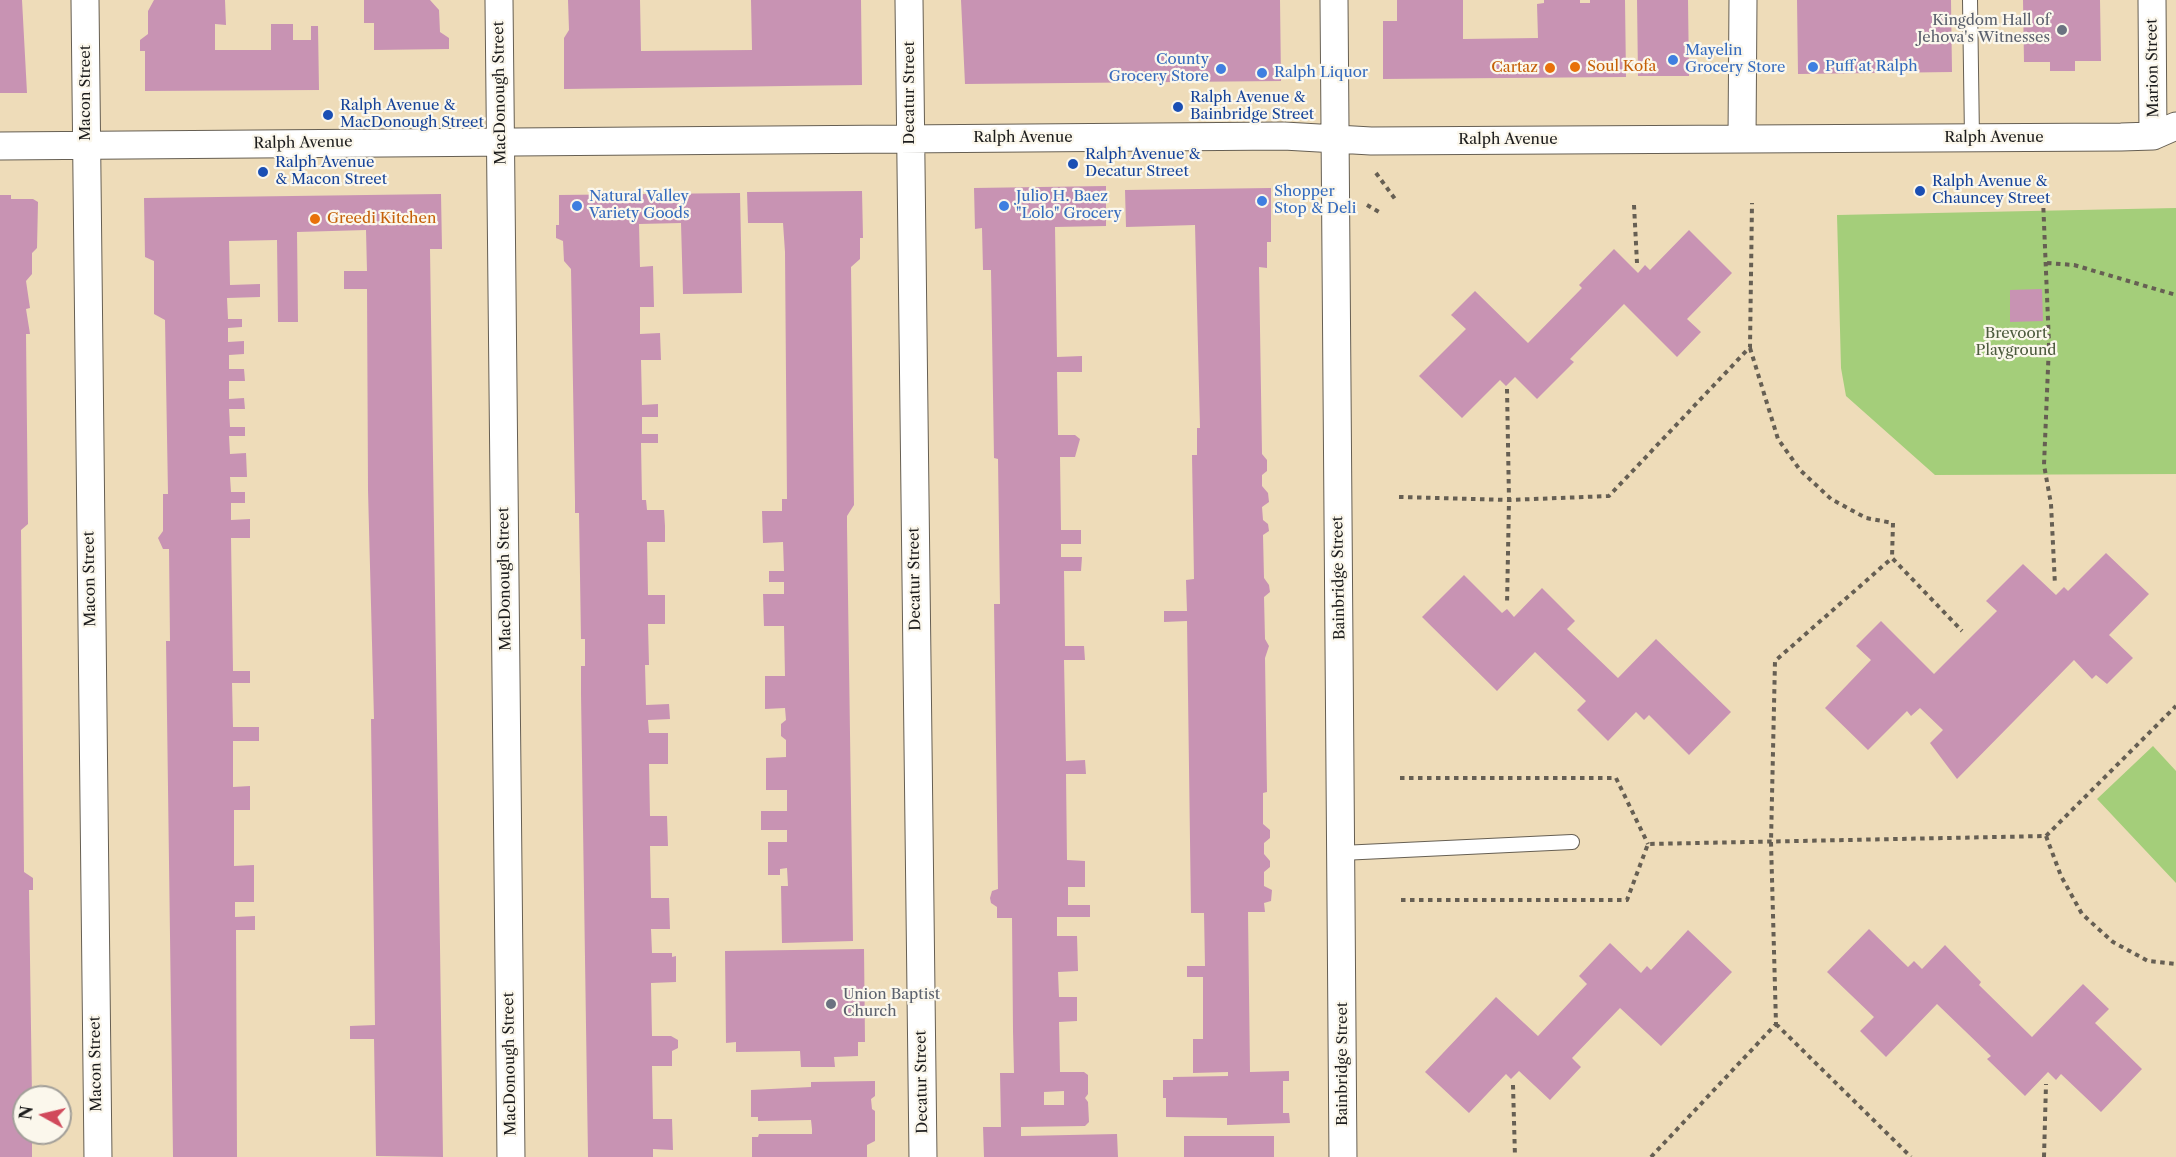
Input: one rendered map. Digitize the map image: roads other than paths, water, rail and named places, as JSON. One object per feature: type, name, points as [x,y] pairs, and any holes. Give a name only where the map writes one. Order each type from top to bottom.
[{"type":"street","name":"Macon Street","points":[[85,0],[98,1157]]},
{"type":"street","name":"MacDonough Street","points":[[499,0],[511,1157]]},
{"type":"street","name":"Decatur Street","points":[[909,0],[923,1157]]},
{"type":"street","name":"Bainbridge Street","points":[[1334,0],[1343,1157]]},
{"type":"street","points":[[1742,139],[1743,0]]},
{"type":"street","name":"Marion Street","points":[[2152,0],[2168,136]]},
{"type":"street","name":"Ralph Avenue","points":[[0,146],[1284,135],[1335,139],[2168,136]]},
{"type":"lane","points":[[1970,0],[1972,138]]},
{"type":"lane","points":[[1341,852],[1572,842]]},
{"type":"place","name":"Kingdom Hall of Jehova's Witnesses","points":[[2062,30]]},
{"type":"place","name":"Mayelin Grocery Store","points":[[1673,60]]},
{"type":"place","name":"Soul Kofa","points":[[1575,67]]},
{"type":"place","name":"Puff at Ralph","points":[[1813,67]]},
{"type":"place","name":"Cartaz","points":[[1550,68]]},
{"type":"place","name":"County Grocery Store","points":[[1221,69]]},
{"type":"place","name":"Ralph Liquor","points":[[1262,73]]},
{"type":"place","name":"Ralph Avenue & Bainbridge Street","points":[[1178,107]]},
{"type":"place","name":"Ralph Avenue & MacDonough Street","points":[[328,115]]},
{"type":"place","name":"Ralph Avenue & Decatur Street","points":[[1073,164]]},
{"type":"place","name":"Ralph Avenue & Macon Street","points":[[263,172]]},
{"type":"place","name":"Ralph Avenue & Chauncey Street","points":[[1920,191]]},
{"type":"place","name":"Shopper Stop & Deli","points":[[1262,201]]},
{"type":"place","name":"Natural Valley Variety Goods","points":[[577,206]]},
{"type":"place","name":"Julio H. Baez \"Lolo\" Grocery","points":[[1004,206]]},
{"type":"place","name":"Greedi Kitchen","points":[[315,219]]},
{"type":"place","name":"Union Baptist Church","points":[[831,1004]]},
{"type":"park label","name":"Brevoort Playground","points":[[2016,342]]}]
